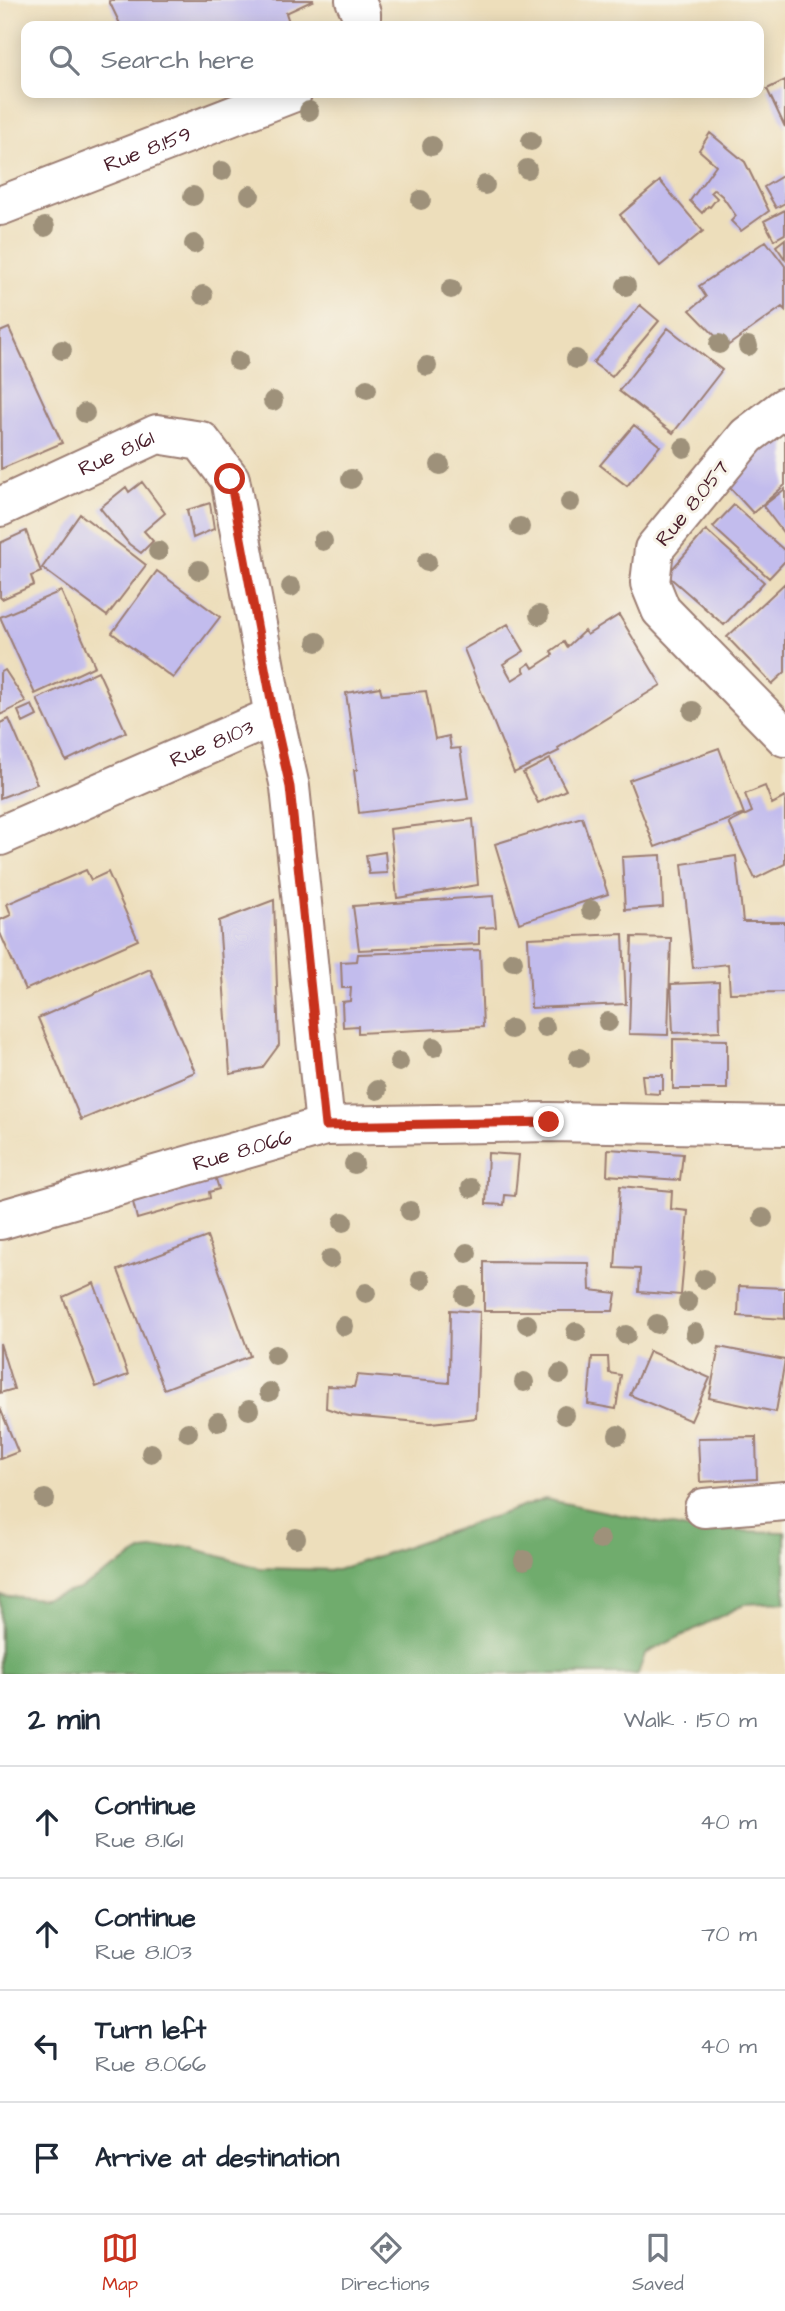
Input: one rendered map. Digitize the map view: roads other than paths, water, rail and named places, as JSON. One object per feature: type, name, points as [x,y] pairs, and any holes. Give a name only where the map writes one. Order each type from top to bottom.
[{"type":"street","points":[[355,0],[361,13],[360,21]]},
{"type":"street","name":"Rue 8.159","points":[[0,206],[279,98]]},
{"type":"street","name":"Rue 8.057","points":[[785,407],[747,436],[653,549],[650,583],[661,610],[785,737]]},
{"type":"street","name":"Rue 8.161","points":[[0,507],[157,434],[201,441],[230,479],[274,716]]},
{"type":"street","name":"Rue 8.103","points":[[0,836],[274,716],[290,787],[325,1126]]},
{"type":"street","name":"Rue 8.066","points":[[0,1220],[325,1126],[549,1122],[785,1126]]},
{"type":"street","points":[[704,1508],[785,1501]]}]
